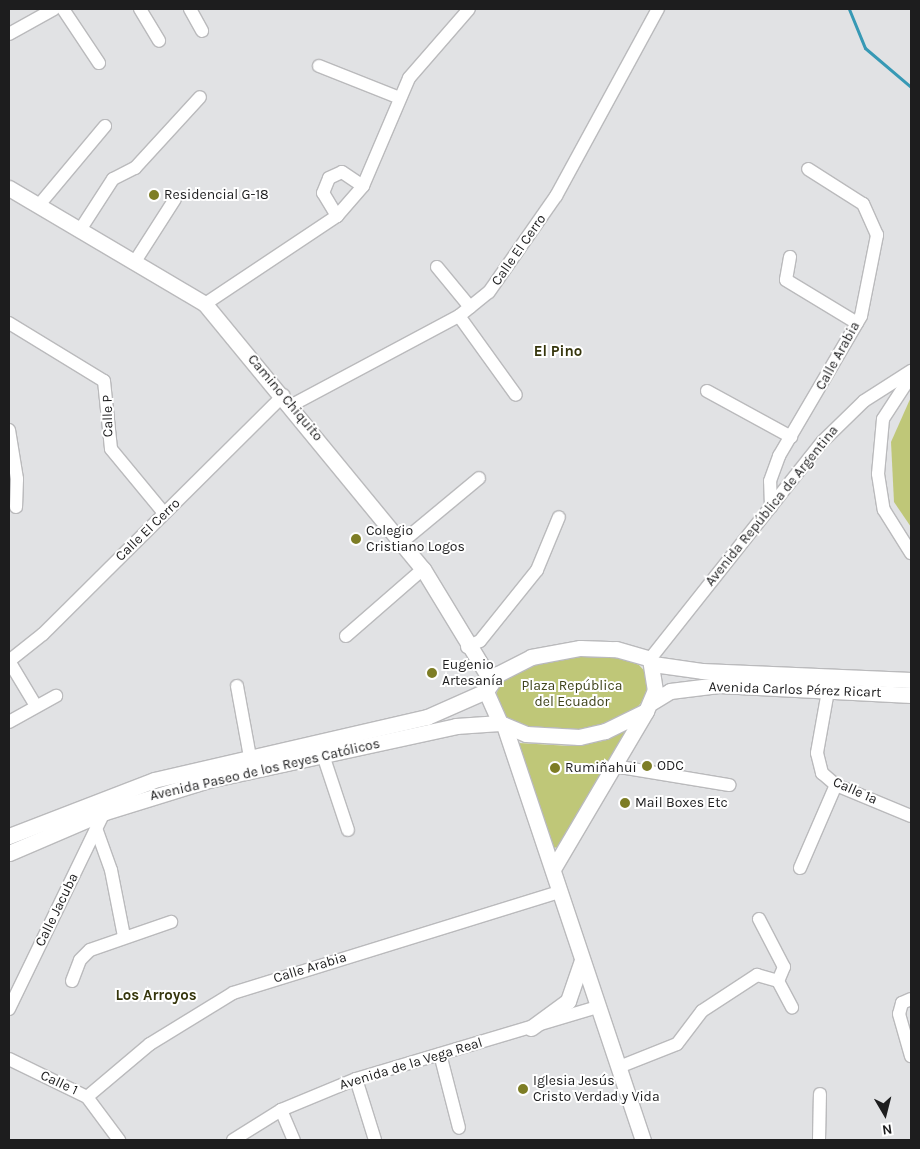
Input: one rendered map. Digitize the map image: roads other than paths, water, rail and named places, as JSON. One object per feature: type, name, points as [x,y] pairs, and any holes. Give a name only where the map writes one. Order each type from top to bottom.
[{"type":"main road","name":"Camino Chiquito","points":[[9,188],[205,304],[288,400],[423,569],[488,686]]},
{"type":"main road","points":[[553,869],[649,707],[656,679],[651,662],[616,649],[555,651],[513,664],[488,686],[553,869],[643,1140]]},
{"type":"main road","name":"Avenida Carlos Pérez Ricart","points":[[651,662],[702,671],[911,680]]},
{"type":"main road","name":"Avenida Paseo de los Reyes Católicos","points":[[9,853],[105,812],[250,757],[427,717],[488,686]]},
{"type":"main road","name":"Avenida Carlos Pérez Ricart","points":[[649,707],[670,691],[693,687],[911,695]]},
{"type":"main road","points":[[502,724],[536,736],[580,737],[605,731],[649,707]]},
{"type":"main road","name":"Avenida Paseo de los Reyes Católicos","points":[[9,836],[112,793],[207,774],[323,755],[456,726],[502,724]]},
{"type":"main road","points":[[530,1028],[568,1001],[583,959]]},
{"type":"street","points":[[9,34],[54,9]]},
{"type":"street","points":[[63,9],[99,63]]},
{"type":"street","points":[[140,9],[159,41]]},
{"type":"street","points":[[190,9],[202,32]]},
{"type":"street","points":[[205,304],[337,216],[363,186],[409,78],[468,9]]},
{"type":"street","name":"Calle El Cerro","points":[[9,661],[43,634],[164,512],[288,400],[459,316],[502,276],[551,204],[658,9]]},
{"type":"street","points":[[319,66],[400,98]]},
{"type":"street","points":[[80,230],[113,179],[135,168],[200,97]]},
{"type":"street","points":[[39,205],[106,126]]},
{"type":"street","name":"Calle Arabia","points":[[771,508],[772,472],[857,323],[868,291],[876,226],[864,204],[808,169]]},
{"type":"street","points":[[337,216],[323,192],[329,178],[342,172],[363,186]]},
{"type":"street","points":[[134,263],[174,199]]},
{"type":"street","points":[[790,258],[786,280],[857,323]]},
{"type":"street","points":[[437,267],[470,307]]},
{"type":"street","points":[[459,316],[516,395]]},
{"type":"street","name":"Calle P","points":[[9,324],[104,381],[111,449],[164,512]]},
{"type":"street","name":"Avenida República de Argentina","points":[[651,662],[839,423],[911,371]]},
{"type":"street","points":[[911,376],[883,419],[878,474],[884,510],[911,552]]},
{"type":"street","points":[[707,390],[791,438]]},
{"type":"street","points":[[9,430],[16,508]]},
{"type":"street","points":[[402,542],[479,478]]},
{"type":"street","points":[[467,647],[480,641],[537,570],[559,517]]},
{"type":"street","points":[[346,636],[423,569]]},
{"type":"street","points":[[9,661],[36,706]]},
{"type":"street","points":[[237,686],[250,757]]},
{"type":"street","name":"Calle 1a","points":[[828,691],[817,753],[822,772],[836,785],[911,816]]},
{"type":"street","points":[[9,722],[56,696]]},
{"type":"street","points":[[323,755],[348,830]]},
{"type":"street","points":[[614,766],[729,785]]},
{"type":"street","points":[[800,868],[836,785]]},
{"type":"street","name":"Calle Jacuba","points":[[9,1009],[97,831],[112,793]]},
{"type":"street","points":[[97,831],[111,870],[124,936]]},
{"type":"street","name":"Calle Arabia","points":[[87,1097],[150,1044],[233,993],[560,892]]},
{"type":"street","points":[[759,919],[784,967],[778,981]]},
{"type":"street","points":[[72,981],[80,960],[90,950],[124,936],[171,922]]},
{"type":"street","points":[[619,1067],[677,1044],[702,1011],[757,975],[778,981],[792,1007]]},
{"type":"street","points":[[911,998],[902,1003],[898,1014],[911,1056]]},
{"type":"street","name":"Avenida de la Vega Real","points":[[233,1140],[281,1110],[356,1079],[598,1007]]},
{"type":"street","points":[[440,1054],[459,1128]]},
{"type":"street","name":"Calle 1","points":[[9,1060],[87,1097],[119,1140]]},
{"type":"street","points":[[356,1079],[375,1140]]},
{"type":"street","points":[[819,1140],[820,1094]]},
{"type":"street","points":[[281,1110],[294,1140]]},
{"type":"waterway","points":[[849,9],[865,48],[911,87]]},
{"type":"place","name":"Residencial G-18","points":[[154,195]]},
{"type":"place","name":"Colegio Cristiano Logos","points":[[356,539]]},
{"type":"place","name":"Eugenio Artesanía","points":[[432,673]]},
{"type":"place","name":"ODC","points":[[647,766]]},
{"type":"place","name":"Rumiñahui","points":[[555,768]]},
{"type":"place","name":"Mail Boxes Etc","points":[[625,803]]},
{"type":"place","name":"Iglesia Jesús Cristo Verdad y Vida","points":[[523,1089]]},
{"type":"district","name":"El Pino","points":[[558,352]]},
{"type":"district","name":"Los Arroyos","points":[[156,996]]},
{"type":"park label","name":"Plaza República del Ecuador","points":[[572,694]]}]
